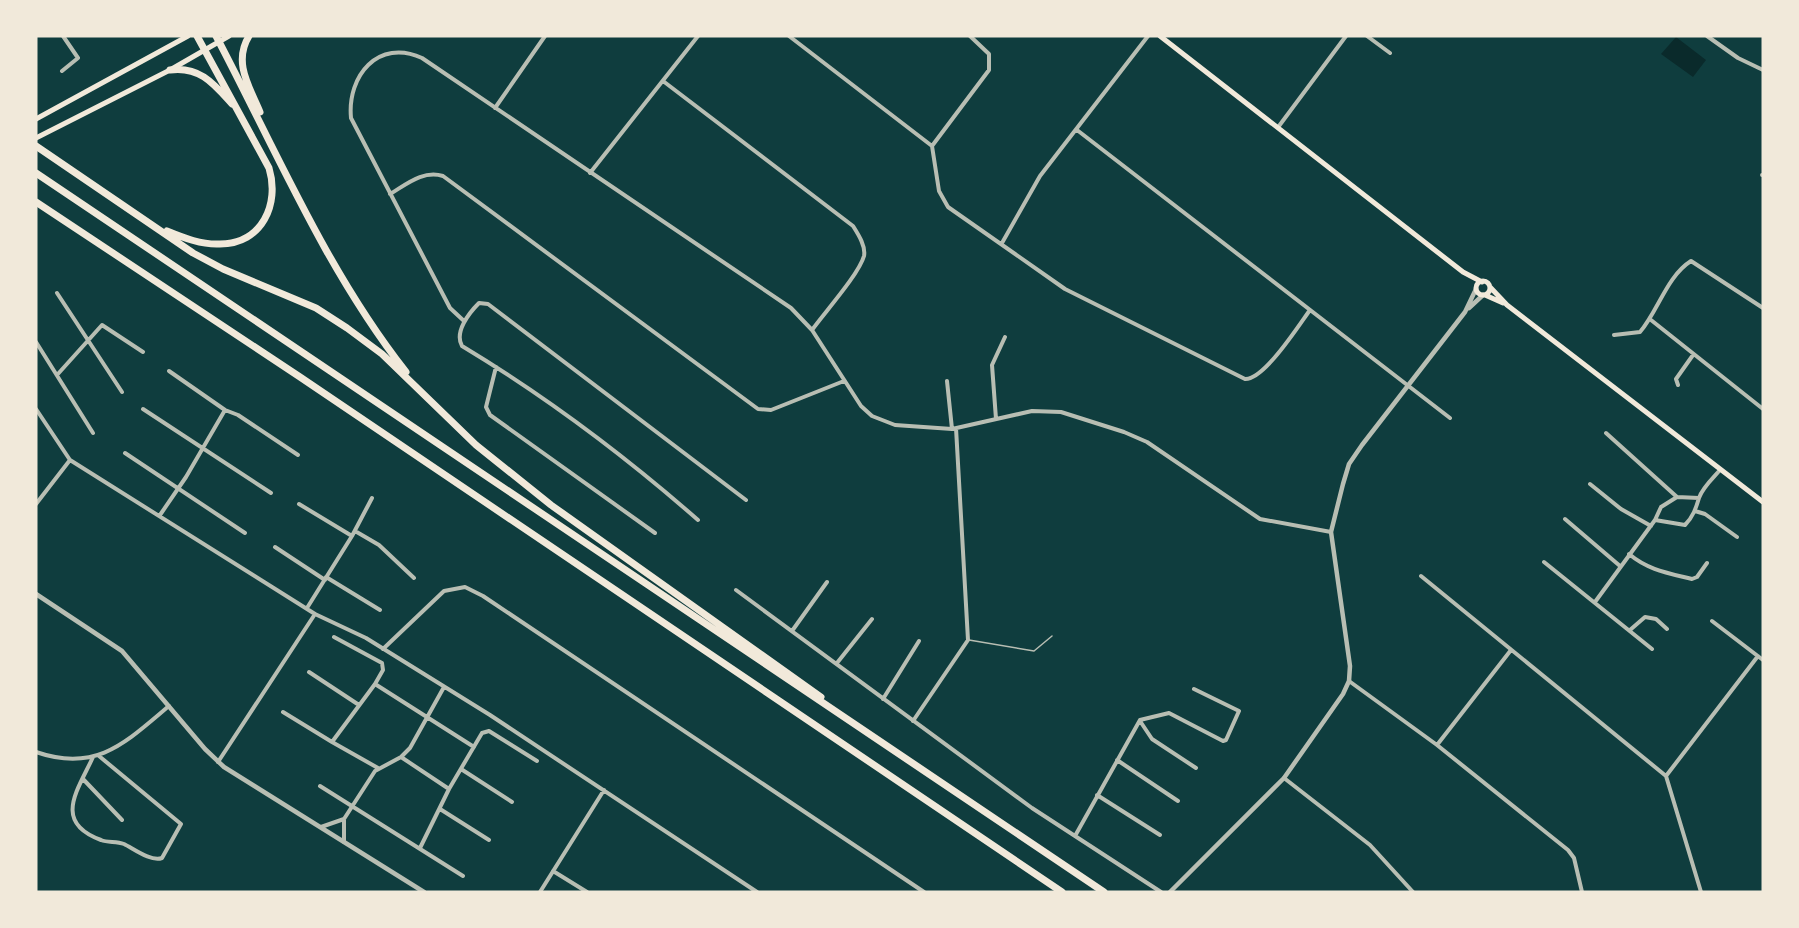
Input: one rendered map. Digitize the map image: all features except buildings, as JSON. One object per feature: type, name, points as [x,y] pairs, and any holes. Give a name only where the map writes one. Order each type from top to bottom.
[{"type":"highway","points":[[156,227],[194,240],[221,244],[249,236],[265,220],[271,209],[273,181],[240,113],[197,36]]},
{"type":"highway","points":[[249,36],[241,56],[242,67],[276,153]]},
{"type":"highway","points":[[218,39],[338,274],[383,342],[424,396]]},
{"type":"highway","points":[[170,70],[183,68],[202,74],[240,113]]},
{"type":"highway","points":[[36,146],[210,263],[300,301],[332,318],[382,354],[476,445],[551,505],[869,732],[1104,892]]},
{"type":"highway","points":[[36,173],[785,679],[869,732]]},
{"type":"highway","points":[[36,202],[339,403],[1062,892]]},
{"type":"main road","points":[[36,119],[188,36]]},
{"type":"main road","points":[[36,138],[170,70],[218,39],[229,36]]},
{"type":"main road","points":[[1160,36],[1279,126],[1463,272],[1490,287],[1507,305],[1763,502]]},
{"type":"main road","points":[[1463,272],[1484,295],[1507,305]]},
{"type":"main road","points":[[1476,288],[1482,282]]},
{"type":"main road","points":[[1484,295],[1490,287]]},
{"type":"street","points":[[62,72],[78,58],[63,36]]},
{"type":"street","points":[[495,108],[545,36]]},
{"type":"street","points":[[590,173],[698,36]]},
{"type":"street","points":[[789,36],[932,146],[942,200],[955,212],[1065,289],[1245,379],[1251,379],[1262,372],[1311,310]]},
{"type":"street","points":[[932,146],[991,65],[986,48],[970,36]]},
{"type":"street","points":[[1002,243],[1040,176],[1148,36]]},
{"type":"street","points":[[1279,126],[1346,36]]},
{"type":"street","points":[[1367,36],[1390,53]]},
{"type":"street","points":[[1707,36],[1738,58],[1763,70]]},
{"type":"street","points":[[464,321],[450,308],[351,118],[351,95],[364,71],[380,56],[401,50],[422,58],[791,308],[812,330],[861,406],[872,416],[895,425],[954,429],[1049,410],[1093,421],[1147,442],[1260,519],[1332,532]]},
{"type":"street","points":[[663,81],[853,226],[861,238],[864,254],[859,266],[812,330]]},
{"type":"street","points":[[1077,130],[1410,385],[1449,418]]},
{"type":"street","points":[[390,194],[419,176],[436,174],[443,176],[758,410],[771,410],[844,381]]},
{"type":"street","points":[[1614,335],[1640,332],[1650,320],[1668,287],[1691,261],[1763,308]]},
{"type":"street","points":[[1465,312],[1476,288]]},
{"type":"street","points":[[57,293],[122,392]]},
{"type":"street","points":[[1170,892],[1284,778],[1340,700],[1349,681],[1349,651],[1332,532],[1349,464],[1465,312],[1484,295]]},
{"type":"street","points":[[698,520],[624,459],[496,367],[460,344],[464,321],[479,303],[488,303],[746,500]]},
{"type":"street","points":[[1650,320],[1763,409]]},
{"type":"street","points":[[57,375],[104,325],[143,352]]},
{"type":"street","points":[[996,419],[992,365],[1005,337]]},
{"type":"street","points":[[36,342],[93,433]]},
{"type":"street","points":[[1678,385],[1676,379],[1693,355]]},
{"type":"street","points":[[496,367],[486,406],[490,415],[655,533]]},
{"type":"street","points":[[169,371],[225,411],[238,415],[298,455]]},
{"type":"street","points":[[913,721],[968,640],[954,429],[947,381]]},
{"type":"street","points":[[36,409],[70,460],[315,614],[383,649],[444,687],[757,892]]},
{"type":"street","points":[[143,409],[271,493]]},
{"type":"street","points":[[160,515],[225,411]]},
{"type":"street","points":[[1606,433],[1677,497]]},
{"type":"street","points":[[124,453],[245,533]]},
{"type":"street","points":[[36,504],[70,460]]},
{"type":"street","points":[[1655,520],[1683,525],[1695,511],[1699,505],[1699,498],[1720,470]]},
{"type":"street","points":[[1590,484],[1620,509],[1652,526]]},
{"type":"street","points":[[1595,602],[1652,526],[1661,507],[1677,497],[1699,498]]},
{"type":"street","points":[[307,608],[355,531],[372,498]]},
{"type":"street","points":[[299,504],[352,536]]},
{"type":"street","points":[[1695,511],[1705,514],[1737,537]]},
{"type":"street","points":[[1565,519],[1620,567]]},
{"type":"street","points":[[355,531],[379,545],[414,578]]},
{"type":"street","points":[[275,548],[380,610]]},
{"type":"street","points":[[1629,554],[1642,565],[1654,570],[1692,579],[1697,577],[1707,563]]},
{"type":"street","points":[[1544,562],[1652,649]]},
{"type":"street","points":[[1421,576],[1666,776],[1701,892]]},
{"type":"street","points":[[792,631],[827,582]]},
{"type":"street","points":[[383,649],[444,591],[456,587],[471,589],[547,636],[924,892]]},
{"type":"street","points":[[736,590],[913,721],[1075,836],[1161,892]]},
{"type":"street","points":[[36,594],[115,645],[218,762],[424,892]]},
{"type":"street","points":[[218,762],[315,614]]},
{"type":"street","points":[[1630,630],[1645,617],[1656,619],[1667,629]]},
{"type":"street","points":[[837,663],[872,619]]},
{"type":"street","points":[[1712,621],[1763,660]]},
{"type":"street","points":[[332,742],[383,670],[382,663],[334,637]]},
{"type":"street","points":[[883,699],[919,641]]},
{"type":"street","points":[[1437,745],[1511,650]]},
{"type":"street","points":[[1666,776],[1758,656]]},
{"type":"street","points":[[309,672],[360,705]]},
{"type":"street","points":[[1349,681],[1437,745],[1568,850],[1574,858],[1582,892]]},
{"type":"street","points":[[375,684],[474,747]]},
{"type":"street","points":[[321,827],[344,819],[378,768],[401,757],[410,748],[444,687]]},
{"type":"street","points":[[1075,836],[1140,720],[1169,713],[1222,741],[1226,740],[1239,711],[1194,689]]},
{"type":"street","points":[[36,752],[63,757],[99,756],[121,747],[169,706]]},
{"type":"street","points":[[284,712],[378,768]]},
{"type":"street","points":[[1140,720],[1152,739],[1197,768]]},
{"type":"street","points":[[420,848],[449,789],[482,733],[489,731],[537,761]]},
{"type":"street","points":[[93,757],[71,806],[72,817],[76,824],[101,840],[120,842],[155,860],[162,858],[181,824],[99,756]]},
{"type":"street","points":[[401,757],[449,789]]},
{"type":"street","points":[[1117,760],[1178,801]]},
{"type":"street","points":[[461,769],[512,802]]},
{"type":"street","points":[[1284,778],[1370,845],[1413,892]]},
{"type":"street","points":[[83,779],[122,820]]},
{"type":"street","points":[[320,786],[354,805],[463,876]]},
{"type":"street","points":[[540,892],[604,790]]},
{"type":"street","points":[[1098,795],[1160,835]]},
{"type":"street","points":[[440,809],[489,840]]},
{"type":"street","points":[[344,819],[344,842]]},
{"type":"street","points":[[553,871],[587,892]]},
{"type":"lane","points":[[968,640],[1034,651],[1052,636]]},
{"type":"water","points":[[1676,37],[1706,60],[1693,77],[1661,54]]}]
